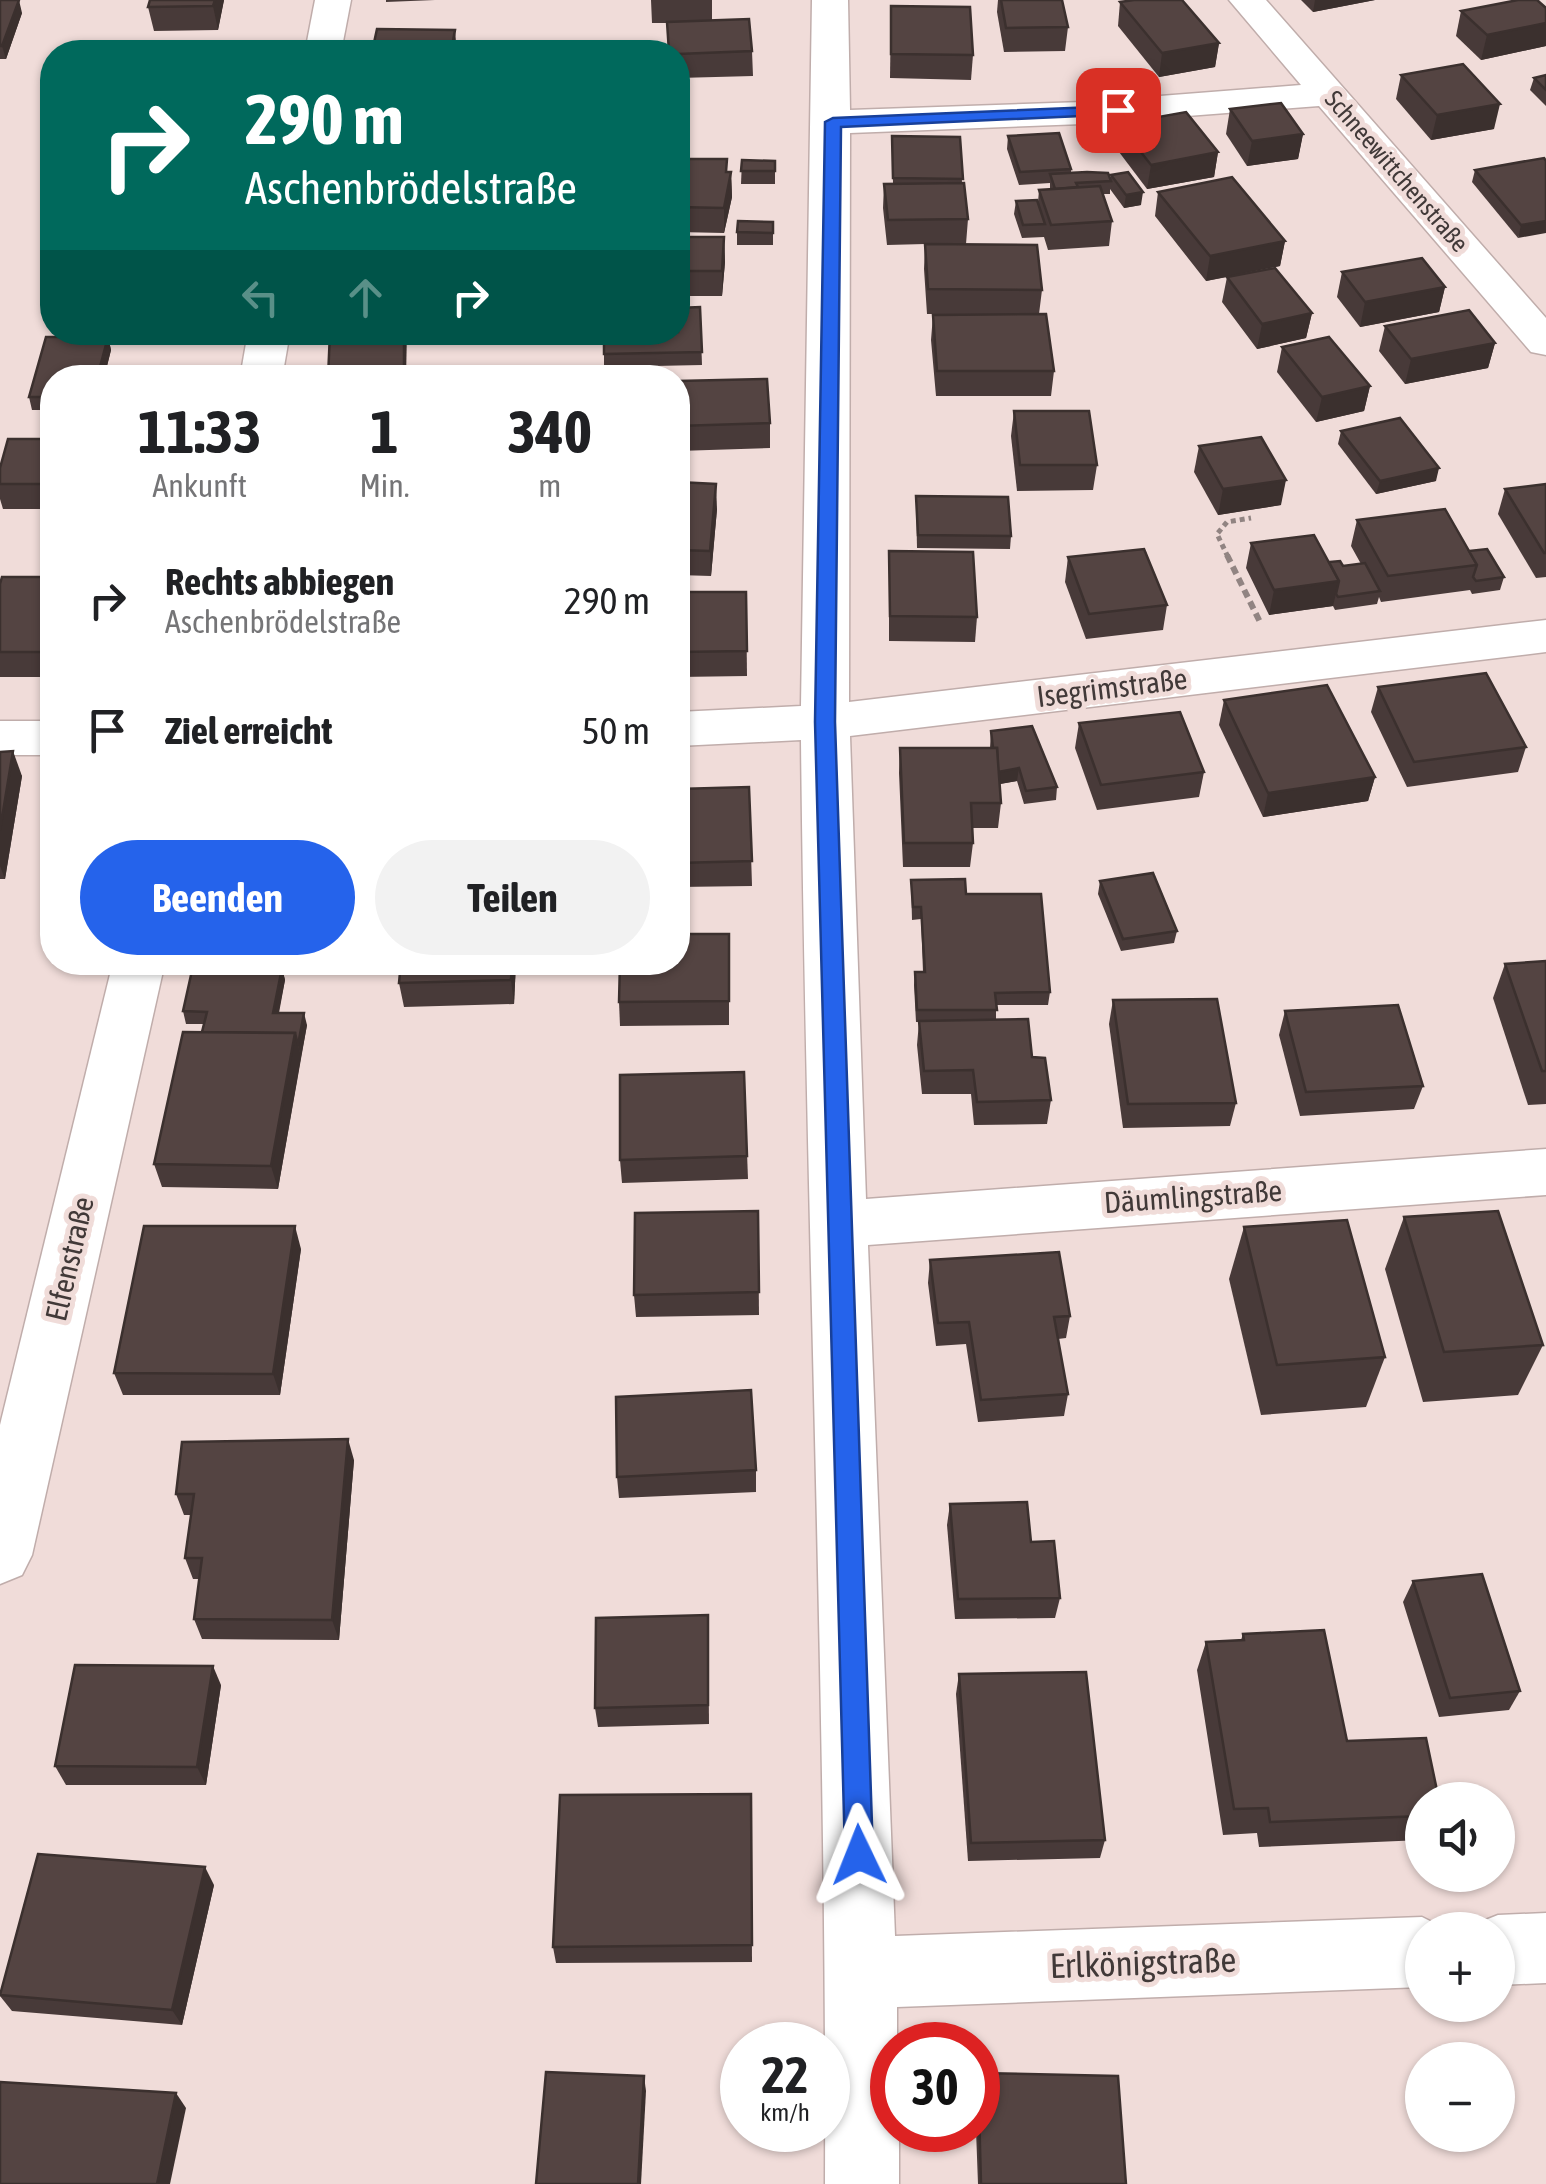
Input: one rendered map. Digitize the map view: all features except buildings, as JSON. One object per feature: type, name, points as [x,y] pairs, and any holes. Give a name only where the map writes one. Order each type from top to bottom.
[{"type":"street","points":[[324,40],[332,0]]},
{"type":"street","points":[[830,0],[833,122],[825,722],[863,1973],[862,2184]]},
{"type":"street","name":"Schneewittchenstraße","points":[[1248,0],[1546,342]]},
{"type":"street","points":[[833,122],[1083,113],[1330,94]]},
{"type":"street","name":"Isegrimstraße","points":[[690,728],[825,722],[1546,636]]},
{"type":"street","points":[[0,738],[40,738]]},
{"type":"street","name":"Elfenstraße","points":[[0,1554],[137,975]]},
{"type":"street","name":"Däumlingstraße","points":[[840,1224],[1546,1172]]},
{"type":"street","points":[[1515,1949],[1546,1948]]},
{"type":"street","name":"Erlkönigstraße","points":[[863,1973],[1405,1953]]},
{"type":"path","points":[[1251,518],[1227,522],[1217,534],[1282,668]]},
{"type":"route","points":[[859,1855],[825,722],[833,122],[1118,110]]}]
